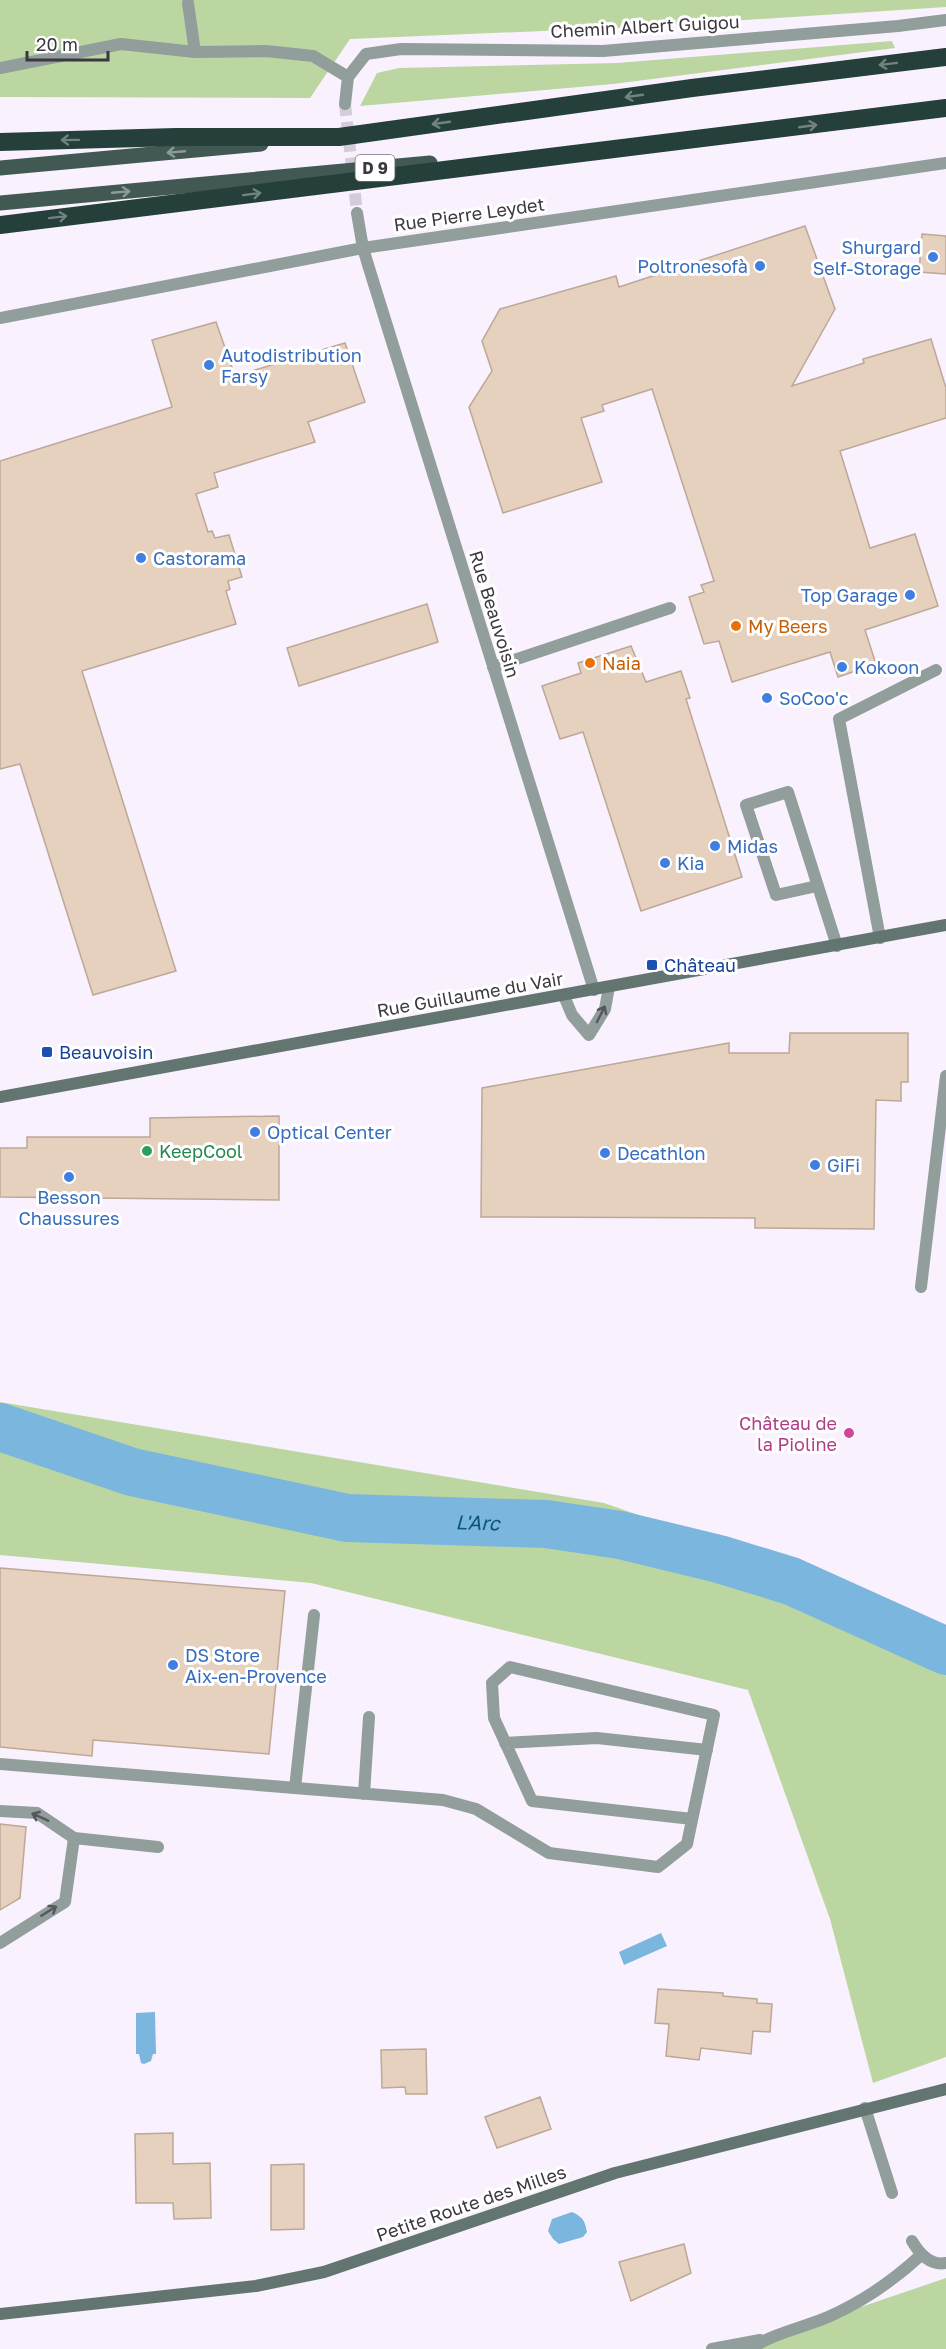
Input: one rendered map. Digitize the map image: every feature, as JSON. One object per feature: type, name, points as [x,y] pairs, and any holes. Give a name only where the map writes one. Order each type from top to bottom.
[{"type":"highway","name":"D 9","points":[[339,137],[692,88],[946,57]]},
{"type":"highway","name":"D 9","points":[[750,134],[946,108]]},
{"type":"highway","points":[[0,225],[750,134]]},
{"type":"highway","points":[[0,142],[176,137],[339,137]]},
{"type":"main road","name":"D 9","points":[[0,203],[750,134]]},
{"type":"main road","name":"D 9","points":[[0,168],[339,137]]},
{"type":"main road","name":"Rue Guillaume du Vair","points":[[0,1097],[946,925]]},
{"type":"main road","name":"Petite Route des Milles","points":[[0,2314],[256,2286],[324,2272],[615,2173],[946,2089]]},
{"type":"street","points":[[189,3],[195,52]]},
{"type":"street","name":"Chemin Albert Guigou","points":[[348,77],[366,54],[401,49],[603,51],[946,20]]},
{"type":"street","points":[[0,68],[121,44],[195,52],[266,51],[313,56],[348,77],[345,104]]},
{"type":"street","name":"Rue Pierre Leydet","points":[[0,318],[363,248],[946,163]]},
{"type":"street","name":"Rue Beauvoisin","points":[[357,213],[363,248],[594,990]]},
{"type":"street","points":[[492,667],[670,608]]},
{"type":"street","points":[[880,938],[839,719],[936,670]]},
{"type":"street","points":[[817,886],[776,895],[746,805],[788,792],[837,946]]},
{"type":"street","points":[[564,996],[572,1015],[590,1035],[605,1010],[609,987]]},
{"type":"street","points":[[921,1287],[946,1076]]},
{"type":"street","points":[[295,1788],[314,1615]]},
{"type":"street","points":[[0,1764],[443,1800],[476,1809],[549,1852],[658,1867],[687,1844],[714,1715],[510,1667],[492,1683],[494,1719],[532,1801],[692,1819]]},
{"type":"street","points":[[364,1794],[369,1717]]},
{"type":"street","points":[[505,1743],[597,1738],[707,1750]]},
{"type":"street","points":[[0,1811],[37,1813],[74,1838],[158,1847]]},
{"type":"street","points":[[0,1942],[65,1902],[74,1838]]},
{"type":"street","points":[[865,2108],[892,2193]]},
{"type":"street","points":[[912,2241],[921,2255],[941,2264],[946,2263]]},
{"type":"street","points":[[712,2349],[764,2339],[829,2317],[893,2281],[921,2255]]},
{"type":"street","points":[[750,2349],[764,2339]]},
{"type":"green space","points":[[0,0],[946,0],[946,7],[637,27],[350,39],[310,98],[0,97]]},
{"type":"green space","points":[[892,41],[895,48],[613,84],[360,106],[377,73],[399,68],[617,63]]},
{"type":"green space","points":[[0,1402],[604,1503],[819,1578],[946,1626],[946,2057],[873,2083],[830,1919],[748,1690],[311,1583],[0,1555]]},
{"type":"green space","points":[[946,2278],[946,2349],[738,2349]]},
{"type":"water","points":[[661,1933],[667,1946],[624,1965],[619,1952]]},
{"type":"water","points":[[155,2012],[156,2054],[153,2054],[151,2061],[144,2064],[141,2063],[139,2054],[136,2054],[136,2013]]},
{"type":"water","points":[[572,2212],[583,2220],[587,2232],[583,2237],[559,2244],[548,2231],[552,2219]]},
{"type":"building","points":[[805,226],[835,309],[792,386],[864,363],[863,359],[931,339],[946,388],[946,418],[840,451],[870,548],[915,534],[938,606],[865,630],[876,664],[838,677],[830,652],[732,682],[719,641],[704,644],[689,597],[704,592],[701,585],[714,581],[652,389],[602,405],[604,411],[581,418],[602,482],[503,513],[469,407],[492,371],[482,341],[500,309],[616,276],[619,287]]},
{"type":"building","name":"Shurgard Self-Storage","points":[[922,234],[946,236],[946,274],[919,272]]},
{"type":"building","points":[[216,322],[235,376],[345,343],[365,402],[308,422],[315,442],[214,473],[218,487],[196,494],[208,532],[212,531],[215,538],[229,535],[242,577],[228,581],[230,589],[226,591],[236,624],[82,671],[176,971],[93,995],[20,764],[0,769],[0,461],[172,407],[152,340]]},
{"type":"building","points":[[427,604],[438,642],[299,686],[287,648]]},
{"type":"building","points":[[631,646],[646,682],[681,671],[690,698],[686,699],[742,877],[641,911],[583,732],[560,739],[542,686],[581,673],[578,663]]},
{"type":"building","points":[[790,1033],[908,1033],[908,1082],[901,1082],[901,1101],[876,1100],[874,1229],[755,1228],[755,1218],[481,1217],[482,1088],[729,1043],[729,1053],[789,1053]]},
{"type":"building","points":[[279,1116],[279,1200],[0,1197],[0,1148],[27,1148],[27,1137],[150,1137],[150,1118]]},
{"type":"building","points":[[0,1568],[285,1591],[269,1754],[93,1740],[92,1756],[0,1747]]},
{"type":"building","points":[[0,1824],[26,1827],[20,1898],[0,1910]]},
{"type":"building","points":[[658,1989],[723,1993],[723,1996],[757,1999],[757,2003],[772,2004],[770,2032],[753,2031],[751,2054],[701,2048],[699,2060],[666,2056],[669,2024],[655,2023]]},
{"type":"building","points":[[426,2049],[427,2094],[406,2094],[405,2087],[382,2088],[381,2050]]},
{"type":"building","points":[[540,2097],[551,2129],[497,2148],[485,2117]]},
{"type":"building","points":[[173,2133],[173,2164],[210,2163],[211,2218],[174,2219],[173,2203],[136,2203],[135,2134]]},
{"type":"building","points":[[304,2164],[304,2229],[271,2230],[271,2165]]},
{"type":"building","points":[[684,2244],[691,2273],[631,2301],[619,2262]]},
{"type":"waterway","name":"L'Arc","points":[[0,1427],[132,1472],[347,1518],[546,1524],[620,1535],[719,1559],[791,1581],[946,1651]]},
{"type":"tunnel","points":[[345,104],[357,213]]},
{"type":"place","name":"Shurgard Self-Storage","points":[[933,257]]},
{"type":"place","name":"Poltronesofà","points":[[760,266]]},
{"type":"place","name":"Autodistribution Farsy","points":[[209,365]]},
{"type":"place","name":"Castorama","points":[[141,558]]},
{"type":"place","name":"Top Garage","points":[[910,595]]},
{"type":"place","name":"My Beers","points":[[736,626]]},
{"type":"place","name":"Naia","points":[[590,663]]},
{"type":"place","name":"Kokoon","points":[[842,667]]},
{"type":"place","name":"SoCoo'c","points":[[767,698]]},
{"type":"place","name":"Midas","points":[[715,846]]},
{"type":"place","name":"Kia","points":[[665,863]]},
{"type":"place","name":"Château","points":[[652,965]]},
{"type":"place","name":"Beauvoisin","points":[[47,1052]]},
{"type":"place","name":"Optical Center","points":[[255,1132]]},
{"type":"place","name":"KeepCool","points":[[147,1151]]},
{"type":"place","name":"Decathlon","points":[[605,1153]]},
{"type":"place","name":"GiFi","points":[[815,1165]]},
{"type":"place","name":"Besson Chaussures","points":[[69,1177]]},
{"type":"place","name":"Château de la Pioline","points":[[849,1433]]},
{"type":"place","name":"DS Store Aix-en-Provence","points":[[173,1665]]}]
